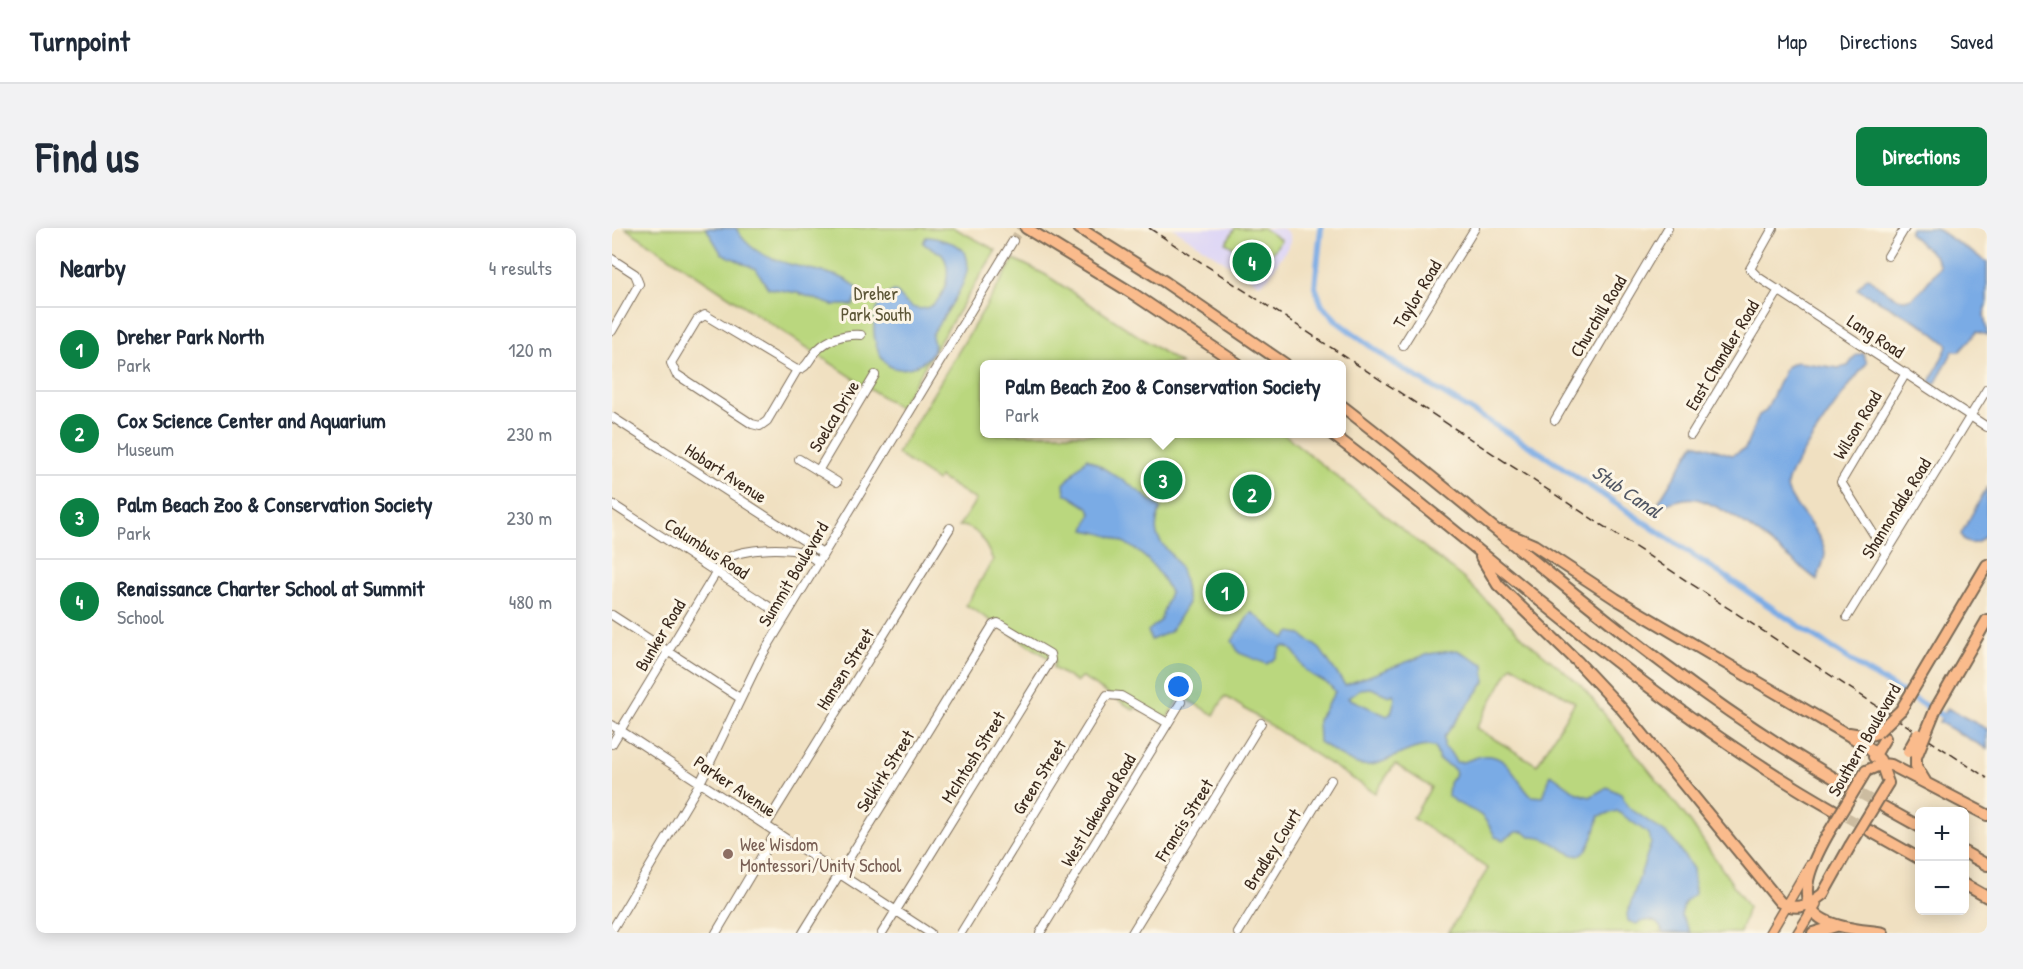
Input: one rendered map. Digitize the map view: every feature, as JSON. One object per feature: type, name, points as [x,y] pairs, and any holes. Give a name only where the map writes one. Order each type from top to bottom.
[{"type":"highway","points":[[1026,228],[1132,293],[1232,360]]},
{"type":"highway","points":[[1079,228],[1174,288],[1279,360]]},
{"type":"highway","points":[[1346,410],[1694,688],[1785,749],[1848,786]]},
{"type":"highway","points":[[1337,438],[1662,699],[1751,761],[1834,810]]},
{"type":"highway","points":[[1492,528],[1534,545],[1616,599],[1876,754],[1888,783]]},
{"type":"highway","points":[[1476,549],[1498,585],[1607,693],[1774,896],[1787,906],[1811,907],[1823,894],[1898,767],[1912,754],[1935,708],[1987,620]]},
{"type":"highway","name":"Southern Boulevard","points":[[1812,862],[1876,754],[1881,735],[1901,710],[1987,565]]},
{"type":"highway","points":[[1840,731],[1864,736],[1881,735]]},
{"type":"highway","points":[[1912,754],[1927,784]]},
{"type":"highway","points":[[1866,771],[1882,764],[1898,767],[1987,814]]},
{"type":"highway","points":[[1884,807],[1915,824]]},
{"type":"highway","points":[[1870,831],[1915,856]]},
{"type":"highway","points":[[1969,854],[1987,865]]},
{"type":"highway","points":[[1812,862],[1807,895],[1811,907],[1824,920],[1884,933]]},
{"type":"highway","points":[[1969,886],[1987,897]]},
{"type":"highway","points":[[1813,933],[1842,925]]},
{"type":"main road","name":"Southern Boulevard","points":[[1770,933],[1812,862]]},
{"type":"main road","points":[[1798,933],[1811,907]]},
{"type":"street","name":"Taylor Road","points":[[1403,345],[1475,228]]},
{"type":"street","name":"Churchill Road","points":[[1555,420],[1668,228]]},
{"type":"street","name":"Lang Road","points":[[1773,228],[1750,269],[1987,427]]},
{"type":"street","points":[[1888,256],[1905,228]]},
{"type":"street","name":"Summit Boulevard","points":[[612,930],[701,781],[740,698],[785,617],[1013,241]]},
{"type":"street","points":[[612,259],[637,276],[639,284],[612,331]]},
{"type":"street","name":"East Chandler Road","points":[[1691,435],[1779,290]]},
{"type":"street","points":[[798,370],[705,315],[697,320],[671,367],[676,375],[752,424],[764,424],[798,370],[805,367],[818,349],[828,341],[844,336],[861,335]]},
{"type":"street","name":"Wilson Road","points":[[1886,554],[1841,482],[1906,373]]},
{"type":"street","name":"Soelca Drive","points":[[818,471],[875,375]]},
{"type":"street","name":"Shannondale Road","points":[[1847,617],[1987,389]]},
{"type":"street","name":"Hobart Avenue","points":[[612,417],[823,553]]},
{"type":"street","points":[[799,459],[837,483]]},
{"type":"street","name":"Columbus Road","points":[[612,504],[785,617]]},
{"type":"street","name":"Hansen Street","points":[[766,825],[950,528]]},
{"type":"street","points":[[788,531],[800,552]]},
{"type":"street","points":[[766,551],[791,547],[795,540]]},
{"type":"street","points":[[766,551],[800,552],[818,562]]},
{"type":"street","name":"Bunker Road","points":[[612,744],[723,561],[738,552],[766,551]]},
{"type":"street","points":[[612,615],[740,698]]},
{"type":"street","name":"McIntosh Street","points":[[882,933],[1051,660],[1050,654],[998,623],[993,625]]},
{"type":"street","name":"Selkirk Street","points":[[803,933],[993,625]]},
{"type":"street","name":"Green Street","points":[[961,933],[1107,695],[1121,696],[1168,723]]},
{"type":"street","name":"West Lakewood Road","points":[[1040,933],[1181,702]]},
{"type":"street","name":"Francis Street","points":[[1132,933],[1261,723]]},
{"type":"street","name":"Parker Avenue","points":[[612,725],[701,781],[930,933]]},
{"type":"street","name":"Bradley Court","points":[[1238,933],[1331,780]]},
{"type":"street","points":[[716,933],[777,832]]},
{"type":"shaded area","points":[[1173,228],[1283,228],[1289,234],[1291,242],[1268,278],[1259,284]]},
{"type":"green space","name":"Dreher Park South","points":[[625,228],[954,228],[996,250],[899,408]]},
{"type":"green space","points":[[1235,228],[1263,228],[1281,240],[1263,267],[1226,243]]},
{"type":"green space","points":[[1014,259],[1046,275],[1175,360],[980,360],[980,438],[1289,438],[1464,579],[1527,641],[1582,686],[1691,823],[1748,907],[1740,933],[1448,933],[1488,869],[1413,818],[1431,787],[1395,764],[1375,793],[1225,696],[1214,715],[1188,700],[1192,694],[1180,697],[1164,723],[1136,707],[1134,710],[1081,677],[1076,682],[1053,668],[1055,662],[966,605],[993,560],[984,542],[972,529],[959,526],[976,500],[939,477],[937,481],[897,454]],"holes":[[[1512,665],[1575,702],[1537,765],[1476,728]]]},
{"type":"water","points":[[706,228],[736,228],[748,244],[764,255],[850,282],[859,291],[853,305],[832,305],[798,293],[768,288],[756,269],[721,253]]},
{"type":"water","points":[[1911,228],[1935,228],[1987,262],[1987,305],[1984,314],[1987,335],[1977,332],[1960,351],[1953,351],[1935,384],[1930,382],[1948,345],[1923,325],[1857,289],[1867,277],[1900,299],[1914,296],[1921,290],[1940,266],[1935,256],[1909,233]]},
{"type":"water","points":[[926,237],[952,243],[963,250],[967,261],[966,273],[962,286],[933,333],[932,352],[921,363],[906,369],[898,369],[886,363],[876,346],[874,324],[876,313],[885,296],[894,291],[908,305],[915,308],[932,305],[938,299],[946,282],[946,263],[941,254],[923,243]]},
{"type":"water","points":[[1863,353],[1867,363],[1808,444],[1787,486],[1793,500],[1823,544],[1825,556],[1817,580],[1761,535],[1714,506],[1695,499],[1663,505],[1659,501],[1695,443],[1732,455],[1745,449],[1759,415],[1766,411],[1786,367],[1796,362],[1839,368],[1848,366],[1855,356]]},
{"type":"water","points":[[1087,458],[1129,484],[1161,508],[1157,519],[1157,534],[1181,570],[1188,603],[1170,632],[1151,640],[1148,631],[1160,621],[1170,592],[1155,568],[1136,550],[1112,537],[1085,530],[1091,513],[1089,508],[1065,493],[1064,484]]},
{"type":"water","points":[[1987,487],[1987,533],[1977,543],[1968,543],[1964,541],[1961,534]]},
{"type":"water","points":[[1251,612],[1285,638],[1291,632],[1300,634],[1320,649],[1345,685],[1428,654],[1457,650],[1484,664],[1485,682],[1444,737],[1444,747],[1456,762],[1483,756],[1499,759],[1505,763],[1531,796],[1543,797],[1551,774],[1577,793],[1590,797],[1607,787],[1621,794],[1628,807],[1667,834],[1693,869],[1695,894],[1685,902],[1681,915],[1691,933],[1663,933],[1656,922],[1645,921],[1636,924],[1628,921],[1627,914],[1651,843],[1649,834],[1617,811],[1599,816],[1586,851],[1579,856],[1543,839],[1530,837],[1524,832],[1516,832],[1503,840],[1495,837],[1490,826],[1479,814],[1448,796],[1449,783],[1456,773],[1454,769],[1439,760],[1435,747],[1415,748],[1376,764],[1357,764],[1347,760],[1319,742],[1318,720],[1335,692],[1332,688],[1308,672],[1294,652],[1286,646],[1281,647],[1276,658],[1267,664],[1239,653],[1232,641]],"holes":[[[1371,688],[1389,696],[1393,694],[1395,699],[1391,713],[1387,716],[1348,698],[1360,689]]]},
{"type":"water","points":[[1947,708],[1987,729],[1987,749],[1939,722]]},
{"type":"waterway","name":"Stub Canal","points":[[1321,228],[1315,287],[1322,305],[1338,322],[1392,362],[1539,452],[1871,674],[1948,719]]},
{"type":"tunnel","points":[[1013,241],[1021,228]]},
{"type":"tunnel","points":[[1848,787],[1884,807]]},
{"type":"tunnel","points":[[1834,810],[1868,829]]},
{"type":"railway","points":[[1149,228],[1987,778]]},
{"type":"place","name":"Renaissance Charter School at Summit","points":[[1252,262]]},
{"type":"place","name":"Palm Beach Zoo & Conservation Society","points":[[1163,480]]},
{"type":"place","name":"Cox Science Center and Aquarium","points":[[1252,494]]},
{"type":"place","name":"Dreher Park North","points":[[1225,592]]},
{"type":"place","name":"Wee Wisdom Montessori/Unity School","points":[[728,854]]}]
